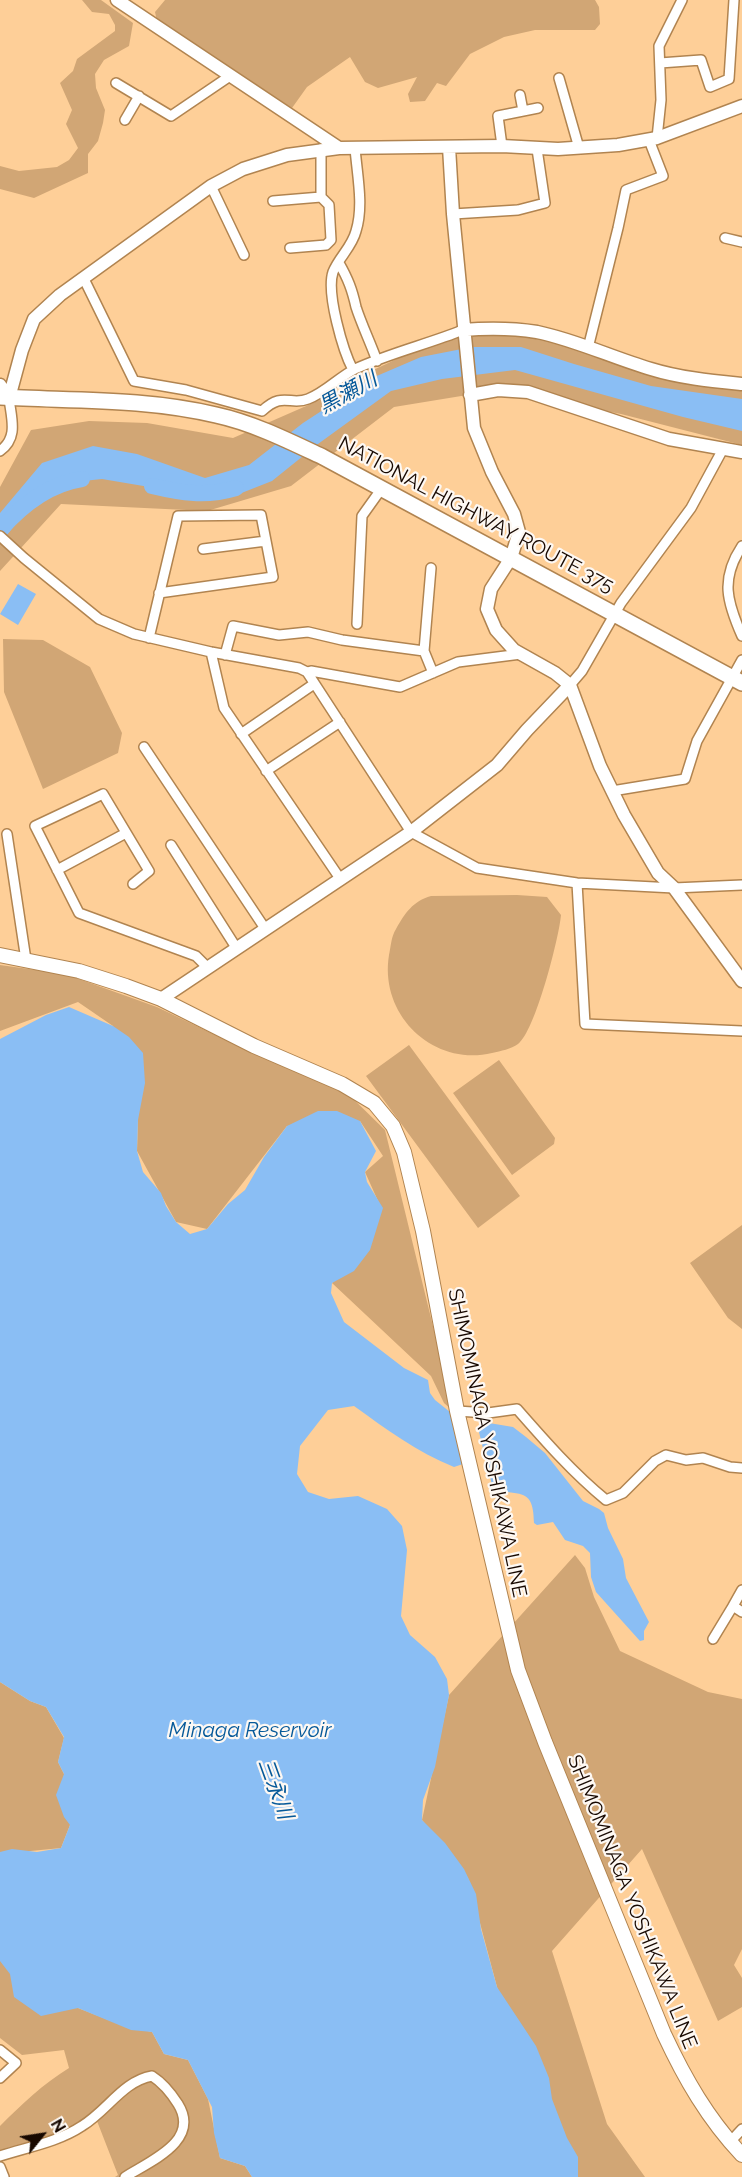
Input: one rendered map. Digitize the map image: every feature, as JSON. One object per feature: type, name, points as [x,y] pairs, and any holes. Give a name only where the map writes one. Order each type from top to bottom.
[{"type":"highway","name":"NATIONAL HIGHWAY ROUTE 375","points":[[5,397],[80,399],[159,405],[217,415],[263,430],[323,457],[382,488],[737,681]]},
{"type":"main road","name":"SHIMOMINAGA YOSHIKAWA LINE","points":[[0,955],[79,971],[161,999],[254,1046],[342,1084],[374,1103],[393,1126],[404,1152],[423,1231],[458,1412],[494,1575],[518,1670],[664,2034],[685,2079],[709,2116],[742,2155]]},
{"type":"street","points":[[117,0],[339,148]]},
{"type":"street","points":[[588,348],[626,190],[663,176],[653,139],[661,100],[659,46],[682,0]]},
{"type":"street","points":[[660,63],[700,60],[710,87],[729,79],[738,26],[734,0]]},
{"type":"street","points":[[116,82],[171,116],[230,76]]},
{"type":"street","points":[[558,78],[579,148]]},
{"type":"street","points":[[520,95],[523,111]]},
{"type":"street","points":[[125,120],[139,96]]},
{"type":"street","points":[[5,397],[34,320],[60,295],[211,186],[243,169],[267,160],[321,149],[502,146],[537,149],[579,148],[653,139],[742,106]]},
{"type":"street","points":[[502,146],[498,116],[538,108]]},
{"type":"street","points":[[449,147],[463,330],[474,428],[519,532],[511,558],[491,589],[487,609],[496,630],[521,654],[555,673],[570,685],[600,766],[658,873],[674,888],[742,981]]},
{"type":"street","points":[[353,370],[345,355],[332,302],[331,284],[334,271],[356,232],[359,214],[355,148]]},
{"type":"street","points":[[290,248],[326,245],[331,240],[328,205],[321,197],[321,149]]},
{"type":"street","points":[[453,214],[519,210],[545,203],[537,149]]},
{"type":"street","points":[[211,186],[244,255]]},
{"type":"street","points":[[273,201],[321,197]]},
{"type":"street","points":[[725,238],[742,242]]},
{"type":"street","points":[[339,263],[355,295],[357,308],[377,361]]},
{"type":"street","points":[[84,279],[134,381],[224,399],[262,411],[274,402],[285,399],[306,400],[335,384],[353,370],[463,330],[502,328],[538,332],[652,370],[713,382],[742,384]]},
{"type":"street","points":[[0,385],[13,433],[8,445],[0,451]]},
{"type":"street","points":[[470,395],[498,390],[528,392],[669,439],[742,452]]},
{"type":"street","points":[[217,415],[224,399]]},
{"type":"street","points":[[161,999],[411,832],[497,765],[526,730],[582,671],[614,613],[691,508],[723,449]]},
{"type":"street","points":[[357,624],[362,516],[382,488]]},
{"type":"street","points":[[149,638],[159,593],[178,516],[261,515],[273,577],[159,593]]},
{"type":"street","points":[[0,536],[99,619],[149,638],[299,668],[307,672],[400,687],[458,662],[521,654]]},
{"type":"street","points":[[203,549],[266,541]]},
{"type":"street","points":[[742,546],[733,560],[726,583],[731,611],[742,636]]},
{"type":"street","points":[[431,568],[424,651],[433,673]]},
{"type":"street","points":[[225,655],[233,626],[279,635],[308,632],[389,648],[424,651]]},
{"type":"street","points":[[211,652],[224,708],[341,880]]},
{"type":"street","points":[[612,791],[685,779],[697,741],[737,681],[742,660]]},
{"type":"street","points":[[307,672],[411,832],[477,868],[577,884],[674,888],[742,885]]},
{"type":"street","points":[[241,734],[314,684]]},
{"type":"street","points":[[266,771],[340,722]]},
{"type":"street","points":[[144,747],[266,930]]},
{"type":"street","points":[[133,884],[149,871],[103,794],[35,826],[79,912],[196,957],[208,968]]},
{"type":"street","points":[[57,870],[126,833]]},
{"type":"street","points":[[7,834],[26,960]]},
{"type":"street","points":[[171,845],[237,949]]},
{"type":"street","points":[[577,884],[585,1024],[742,1031]]},
{"type":"street","points":[[458,1412],[488,1413],[517,1409],[543,1440],[606,1500],[623,1493],[655,1461],[666,1455],[686,1460],[703,1458],[730,1467],[742,1468]]},
{"type":"street","points":[[713,1638],[742,1590]]},
{"type":"street","points":[[733,1606],[742,1612]]},
{"type":"street","points":[[0,2050],[16,2063],[0,2078]]},
{"type":"street","points":[[0,2156],[60,2139],[84,2125],[112,2103],[128,2085],[152,2076],[171,2093],[182,2110],[184,2126],[181,2137],[171,2148],[125,2177]]},
{"type":"street","points":[[730,2142],[742,2128]]},
{"type":"street","points":[[0,2167],[4,2177]]},
{"type":"shaded area","points":[[82,0],[101,0],[133,23],[129,46],[104,60],[95,74],[96,88],[105,110],[98,141],[88,154],[88,173],[34,198],[0,189],[0,166],[19,171],[57,167],[69,160],[78,148],[66,124],[72,110],[60,83],[73,71],[77,59],[115,31],[115,25],[109,14],[92,12]]},
{"type":"shaded area","points":[[165,0],[595,0],[599,7],[600,24],[595,30],[535,30],[504,37],[470,54],[446,86],[437,83],[425,101],[410,102],[408,94],[417,77],[378,88],[365,82],[350,57],[307,87],[292,108],[157,21],[155,12]]},
{"type":"shaded area","points":[[484,328],[574,343],[693,378],[742,384],[742,445],[621,414],[498,390],[394,407],[291,486],[207,511],[61,504],[0,571],[0,487],[31,430],[89,421],[147,423],[233,438],[329,396],[369,372],[416,350]]},
{"type":"shaded area","points":[[3,639],[43,640],[90,667],[122,733],[118,753],[43,789],[4,692]]},
{"type":"shaded area","points":[[431,896],[547,897],[561,915],[545,984],[525,1036],[509,1049],[470,1055],[450,1052],[431,1044],[415,1032],[402,1016],[393,998],[388,977],[389,955],[393,935],[399,923],[414,904]]},
{"type":"shaded area","points":[[0,965],[65,974],[157,1007],[261,1057],[340,1086],[385,1130],[454,1412],[444,1403],[431,1376],[332,1283],[378,1201],[365,1172],[383,1156],[360,1121],[287,1126],[207,1229],[176,1222],[137,1151],[138,1120],[113,1026],[78,1002],[0,1031]]},
{"type":"shaded area","points":[[409,1045],[520,1196],[478,1228],[366,1076]]},
{"type":"shaded area","points":[[499,1060],[555,1138],[554,1144],[512,1175],[453,1093]]},
{"type":"shaded area","points":[[742,1225],[742,1329],[728,1318],[690,1263]]},
{"type":"shaded area","points":[[575,1555],[585,1568],[594,1597],[620,1651],[708,1692],[742,1699],[742,1949],[734,1965],[742,1978],[742,2007],[718,2021],[642,1849],[552,1951],[607,2124],[645,2177],[562,2177],[497,1987],[468,1878],[422,1820],[449,1695]]},
{"type":"shaded area","points":[[0,1682],[30,1701],[46,1707],[64,1738],[58,1762],[64,1774],[70,1825],[61,1848],[0,1854]]},
{"type":"shaded area","points":[[0,1942],[78,2008],[124,2026],[152,2032],[164,2054],[188,2060],[208,2099],[220,2158],[245,2166],[252,2177],[115,2177],[118,2175],[97,2121],[0,2151],[0,2126],[33,2095],[69,2068],[64,2050],[22,2055],[0,2038]]},
{"type":"water","points":[[472,347],[521,347],[651,386],[742,399],[742,431],[515,370],[442,379],[391,391],[272,481],[239,494],[179,492],[102,479],[46,485],[0,544],[0,513],[42,463],[93,446],[137,454],[205,478],[249,465],[303,423],[372,378],[421,357]]},
{"type":"water","points":[[18,584],[36,594],[18,625],[0,614]]},
{"type":"water","name":"Minaga Reservoir","points":[[69,1007],[113,1026],[129,1037],[143,1053],[145,1083],[138,1120],[137,1151],[143,1172],[161,1193],[176,1222],[190,1234],[207,1229],[228,1204],[245,1190],[264,1157],[287,1126],[318,1111],[337,1111],[360,1121],[376,1151],[365,1172],[367,1182],[383,1208],[370,1250],[354,1271],[332,1283],[331,1293],[344,1322],[404,1368],[428,1380],[430,1393],[435,1400],[455,1416],[466,1463],[454,1467],[427,1454],[402,1440],[354,1406],[328,1410],[300,1446],[297,1474],[308,1492],[329,1499],[358,1496],[387,1509],[402,1526],[407,1550],[401,1616],[410,1635],[435,1657],[447,1679],[449,1695],[435,1767],[423,1800],[422,1820],[445,1843],[464,1869],[476,1894],[481,1929],[497,1987],[536,2046],[549,2078],[552,2099],[567,2138],[578,2157],[578,2177],[252,2177],[245,2166],[220,2158],[214,2133],[212,2107],[188,2060],[164,2054],[152,2032],[131,2030],[78,2008],[41,2016],[14,1997],[10,1974],[0,1961],[0,1852],[12,1849],[37,1852],[61,1848],[70,1825],[64,1817],[56,1795],[64,1774],[58,1762],[64,1737],[46,1707],[30,1701],[0,1682],[0,1039],[46,1015]]},
{"type":"water","points":[[489,1423],[513,1427],[526,1437],[545,1453],[583,1501],[604,1513],[608,1528],[623,1559],[626,1578],[649,1622],[644,1631],[644,1640],[640,1641],[596,1592],[591,1577],[590,1553],[583,1546],[565,1540],[553,1522],[537,1525],[534,1523],[533,1510],[526,1497],[500,1490],[492,1485],[478,1428]]},
{"type":"waterway","name":"黒瀬川","points":[[0,530],[17,512],[37,497],[58,486],[82,479]]},
{"type":"waterway","name":"黒瀬川","points":[[152,486],[194,493],[236,488]]},
{"type":"water label","name":"三永川","points":[[275,1789]]}]
